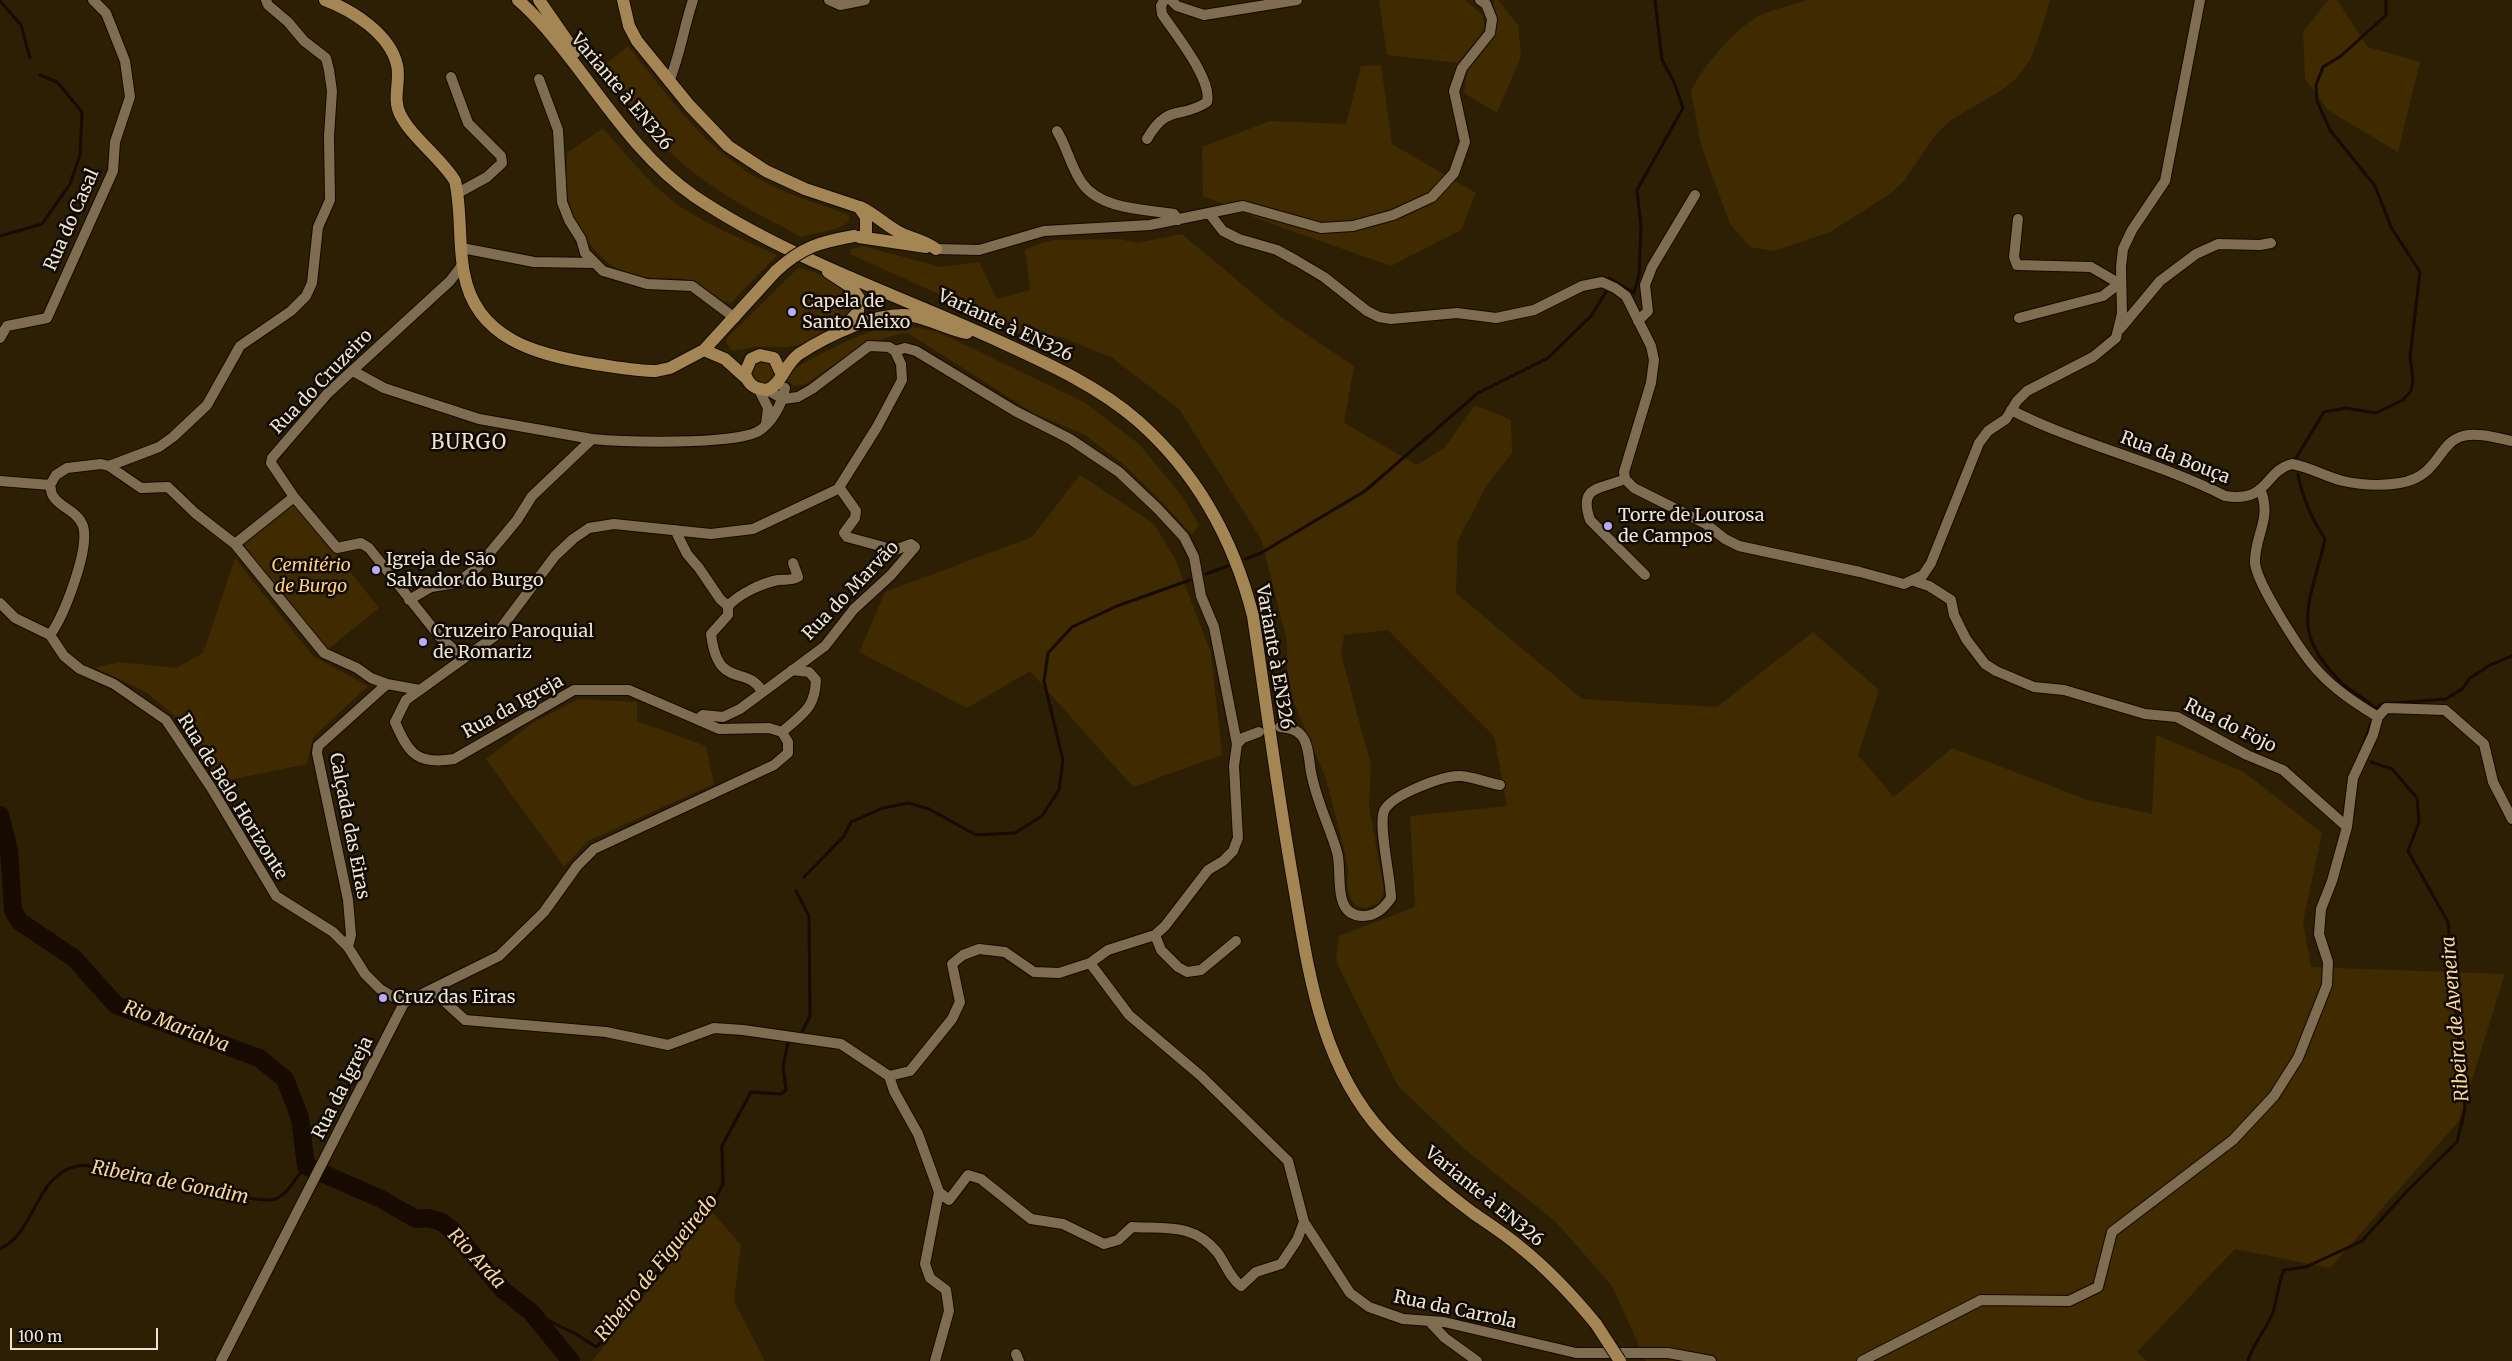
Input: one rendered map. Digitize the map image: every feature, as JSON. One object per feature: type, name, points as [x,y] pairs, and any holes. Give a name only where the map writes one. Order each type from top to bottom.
[{"type":"main road","points":[[325,0],[349,10],[366,24],[392,52],[397,66],[396,93],[400,113],[448,169],[455,182],[458,193],[463,264],[471,296],[484,318],[503,336],[534,350],[563,358],[656,371],[670,368],[704,350],[776,271],[802,250],[820,242],[860,237],[936,249]]},
{"type":"main road","name":"Variante à EN326","points":[[518,0],[566,53],[621,126],[652,160],[692,194],[740,224],[810,258],[989,336],[1062,371],[1104,396],[1137,420],[1178,461],[1222,529],[1238,565],[1253,616],[1284,826],[1311,983],[1320,1020],[1334,1057],[1355,1096],[1382,1132],[1428,1177],[1520,1246],[1565,1287],[1596,1324],[1620,1361]]},
{"type":"main road","points":[[539,0],[582,62],[621,126]]},
{"type":"main road","points":[[623,0],[629,26],[637,41],[669,82],[728,146],[766,171],[804,189],[860,207],[876,215],[897,231],[922,239],[936,249]]},
{"type":"main road","points":[[860,207],[866,217],[860,237]]},
{"type":"main road","points":[[810,258],[850,287],[859,298],[858,312],[832,338]]},
{"type":"main road","points":[[725,359],[751,359],[760,354],[770,356],[801,353],[870,320],[902,314],[915,316],[952,330],[989,336]]},
{"type":"main road","points":[[704,350],[725,359],[746,378],[749,384],[763,390],[782,381],[801,353]]},
{"type":"main road","points":[[770,356],[778,363],[782,381]]},
{"type":"main road","points":[[746,378],[746,368],[751,359]]},
{"type":"street","name":"Rua do Casal","points":[[0,338],[7,326],[22,325],[47,318],[113,172],[115,142],[130,97],[125,61],[106,13],[93,0]]},
{"type":"street","points":[[109,466],[159,447],[173,437],[207,405],[240,346],[291,311],[306,296],[312,283],[318,227],[330,200],[329,136],[332,91],[329,70],[326,58],[304,41],[288,22],[268,5],[266,0]]},
{"type":"street","points":[[669,82],[679,59],[685,24],[693,0]]},
{"type":"street","points":[[829,0],[840,5],[865,0]]},
{"type":"street","points":[[1147,139],[1156,123],[1183,110],[1200,108],[1208,102],[1210,94],[1205,81],[1162,14],[1160,6],[1164,0]]},
{"type":"street","points":[[1171,0],[1177,6],[1204,15],[1297,0]]},
{"type":"street","points":[[936,249],[979,250],[1044,231],[1150,225],[1243,206],[1320,228],[1345,226],[1393,215],[1432,197],[1454,173],[1465,142],[1454,91],[1462,68],[1490,33],[1492,19],[1486,4],[1480,0]]},
{"type":"street","points":[[1209,213],[1223,231],[1277,250],[1297,261],[1324,277],[1367,311],[1379,317],[1391,319],[1457,313],[1496,318],[1534,310],[1582,286],[1602,282],[1626,296],[1651,346],[1654,360],[1651,383],[1624,472],[1625,479],[1634,488],[1706,524],[1724,539],[1739,546],[1860,572],[1904,584],[1914,581],[1923,575],[1931,563],[1979,443],[1988,431],[2006,419],[2017,401],[2036,385],[2105,350],[2116,338],[2122,314],[2123,249],[2132,230],[2166,181],[2200,0]]},
{"type":"street","points":[[451,77],[468,123],[501,156],[502,163],[487,177],[458,193]]},
{"type":"street","points":[[539,79],[558,130],[562,202],[569,220],[581,239],[585,253],[593,263],[603,270],[647,284],[692,286],[734,318]]},
{"type":"street","points":[[1057,131],[1081,182],[1090,192],[1102,200],[1127,207],[1174,214],[1178,220]]},
{"type":"street","points":[[1638,321],[1648,311],[1645,285],[1652,268],[1695,194]]},
{"type":"street","points":[[2018,219],[2014,257],[2018,265],[2046,264],[2068,268],[2091,267],[2115,281],[2121,282]]},
{"type":"street","points":[[2119,330],[2160,281],[2196,254],[2218,244],[2260,245],[2271,243]]},
{"type":"street","points":[[462,248],[534,262],[593,263]]},
{"type":"street","name":"Rua do Cruzeiro","points":[[294,497],[271,463],[272,458],[328,394],[450,281],[463,264]]},
{"type":"street","points":[[2019,318],[2103,296],[2121,282]]},
{"type":"street","points":[[763,390],[783,400],[804,394],[869,346],[889,347],[895,351],[901,364],[902,380],[877,428],[839,487]]},
{"type":"street","points":[[889,1076],[910,1071],[952,1019],[960,1002],[952,964],[962,955],[979,950],[1005,952],[1034,972],[1059,973],[1090,963],[1108,950],[1154,935],[1165,926],[1208,870],[1224,861],[1233,851],[1238,838],[1234,766],[1237,744],[1214,627],[1202,596],[1194,557],[1184,537],[1119,472],[1070,439],[1015,411],[916,352],[905,348],[895,351]]},
{"type":"street","points":[[352,371],[384,388],[480,419],[592,440],[709,439],[756,432],[766,425],[783,400],[782,381]]},
{"type":"street","points":[[782,381],[793,393],[804,394]]},
{"type":"street","points":[[763,390],[768,408],[766,425]]},
{"type":"street","name":"Rua da Bouça","points":[[2011,410],[2035,423],[2142,462],[2225,496],[2248,497],[2282,469],[2292,464],[2344,481],[2381,485],[2402,483],[2425,474],[2450,444],[2461,436],[2491,436],[2512,442]]},
{"type":"street","points":[[409,600],[432,587],[457,583],[478,567],[538,489],[592,440]]},
{"type":"street","points":[[0,603],[15,618],[50,635],[60,622],[76,576],[84,536],[83,526],[78,517],[53,497],[50,485],[56,475],[67,468],[100,464],[109,466],[141,488],[168,487],[196,513],[235,544],[324,653],[357,668],[371,678],[387,684],[420,690]]},
{"type":"street","points":[[1625,479],[1589,493],[1586,499],[1587,512],[1590,520],[1645,575]]},
{"type":"street","points":[[0,481],[50,485]]},
{"type":"street","name":"Rua da Igreja","points":[[782,732],[769,728],[719,728],[629,690],[574,690],[454,759],[436,762],[416,757],[404,742],[395,722],[406,700],[495,636],[555,556],[573,539],[589,528],[614,524],[711,534],[753,529],[839,487]]},
{"type":"street","name":"Rua do Marvão","points":[[698,720],[703,715],[723,717],[740,709],[825,646],[854,609],[891,575],[916,547],[911,544],[895,550],[847,537],[844,533],[855,518],[856,511],[839,487]]},
{"type":"street","points":[[2260,489],[2265,500],[2264,523],[2255,560],[2259,580],[2318,671],[2349,698],[2378,717]]},
{"type":"street","points":[[235,544],[294,497],[337,548],[361,543],[369,548],[440,637],[453,649],[468,655]]},
{"type":"street","points":[[676,530],[687,554],[700,568],[720,599],[728,606]]},
{"type":"street","points":[[762,692],[758,684],[726,672],[717,659],[711,634],[716,625],[728,615],[728,606],[734,600],[779,580],[792,580],[798,577],[793,563]]},
{"type":"street","name":"Rua do Fojo","points":[[1914,581],[1929,586],[1950,600],[1954,615],[1966,639],[1985,664],[1996,671],[2034,687],[2064,690],[2145,714],[2177,717],[2247,755],[2283,770],[2347,826]]},
{"type":"street","name":"Rua de Belo Horizonte","points":[[50,635],[64,656],[80,669],[114,684],[166,720],[212,789],[276,896],[333,932],[348,948],[365,974],[380,989],[404,1003]]},
{"type":"street","points":[[404,1003],[500,956],[544,912],[577,866],[594,849],[774,765],[788,754],[788,742],[782,732],[802,716],[812,704],[815,696],[816,680],[809,672],[792,670]]},
{"type":"street","name":"Calçada das Eiras","points":[[348,948],[351,934],[348,900],[317,753],[318,746],[387,684]]},
{"type":"street","points":[[1862,1361],[1981,1300],[2069,1301],[2098,1287],[2112,1232],[2233,1140],[2274,1096],[2298,1058],[2327,985],[2328,962],[2319,934],[2320,909],[2332,881],[2347,826],[2354,778],[2373,735],[2378,717],[2386,708],[2445,710],[2484,744],[2493,782],[2512,819]]},
{"type":"street","points":[[1280,727],[1292,729],[1302,736],[1313,786],[1340,864],[1339,889],[1342,900],[1349,910],[1361,916],[1374,914],[1383,908],[1391,898],[1383,826],[1384,812],[1392,801],[1416,789],[1459,776],[1500,785]]},
{"type":"street","points":[[1237,744],[1242,738],[1260,732]]},
{"type":"street","points":[[1154,935],[1161,950],[1178,967],[1187,972],[1201,970],[1236,940]]},
{"type":"street","name":"Rua da Carrola","points":[[1090,963],[1129,1016],[1201,1076],[1288,1161],[1304,1222],[1350,1293],[1369,1307],[1403,1319],[1444,1322],[1576,1353],[1657,1355],[1668,1353],[1711,1361]]},
{"type":"street","points":[[432,990],[465,1020],[606,1032],[668,1045],[714,1028],[743,1030],[840,1044],[889,1076],[894,1091],[918,1134],[939,1192],[925,1264],[930,1278],[946,1290],[949,1311],[935,1361]]},
{"type":"street","name":"Rua da Igreja","points":[[221,1361],[404,1003]]},
{"type":"street","points":[[939,1192],[949,1200],[968,1175],[1007,1198],[1031,1219],[1063,1224],[1104,1244],[1118,1240],[1132,1227],[1178,1227],[1196,1234],[1217,1252],[1232,1280],[1241,1286],[1256,1272],[1281,1264],[1297,1240],[1304,1222]]},
{"type":"street","points":[[1429,1321],[1445,1338],[1477,1361]]},
{"type":"green space","points":[[1379,0],[1465,0],[1483,15],[1485,32],[1458,63],[1387,55]]},
{"type":"green space","points":[[1494,0],[1498,0],[1518,25],[1521,56],[1497,113],[1464,93],[1467,70],[1493,37]]},
{"type":"green space","points":[[1808,0],[2050,0],[2030,60],[2016,79],[2000,91],[1951,120],[1936,134],[1904,181],[1890,194],[1830,232],[1774,251],[1750,247],[1730,224],[1701,145],[1691,91],[1711,60],[1748,23],[1769,12]]},
{"type":"green space","points":[[2328,0],[2337,0],[2368,47],[2420,62],[2398,152],[2328,110],[2305,79],[2303,32]]},
{"type":"green space","points":[[628,46],[682,113],[712,144],[729,158],[746,171],[770,185],[849,215],[849,221],[840,227],[802,237],[728,197],[694,173],[678,160],[655,136],[601,68]]},
{"type":"green space","points":[[1381,65],[1392,144],[1476,193],[1461,230],[1391,266],[1272,224],[1203,196],[1202,147],[1270,121],[1346,124],[1361,66]]},
{"type":"green space","points":[[603,128],[650,180],[681,207],[716,227],[777,255],[731,303],[721,300],[700,285],[689,280],[646,277],[617,269],[605,260],[589,242],[576,221],[568,198],[566,183],[567,153]]},
{"type":"green space","points":[[1182,234],[1281,317],[1354,366],[1344,423],[1417,465],[1445,447],[1475,405],[1511,420],[1512,453],[1487,485],[1458,540],[1456,593],[1582,699],[1717,707],[1813,632],[1879,690],[1858,755],[1894,797],[1952,748],[2088,800],[2152,814],[2156,735],[2244,772],[2322,833],[2303,922],[2311,967],[2505,974],[2459,1121],[2330,1268],[2235,1249],[2137,1352],[2147,1361],[1646,1361],[1612,1286],[1556,1222],[1462,1147],[1398,1086],[1336,961],[1339,936],[1415,907],[1410,816],[1507,806],[1494,736],[1388,630],[1344,635],[1341,654],[1371,765],[1369,806],[1384,891],[1380,903],[1366,908],[1356,906],[1350,898],[1347,886],[1348,871],[1344,849],[1326,779],[1287,686],[1287,641],[1261,539],[1179,409],[1111,357],[1061,337],[1010,331],[952,300],[852,255],[850,250],[862,246],[941,267],[979,262],[997,299],[1030,290],[1025,250],[1038,244],[1055,240],[1119,239],[1137,243]]},
{"type":"green space","points":[[798,268],[814,272],[836,284],[855,301],[852,310],[846,318],[829,332],[798,345],[789,347],[758,346],[731,350],[726,341],[728,337]]},
{"type":"green space","points":[[896,324],[938,332],[1084,402],[1139,444],[1182,496],[1199,525],[1192,535],[1123,464],[1085,435],[1033,413],[908,333],[878,340],[853,352],[804,385],[794,386],[788,380],[788,372],[827,351],[854,338]]},
{"type":"green space","points":[[759,362],[767,362],[774,369],[774,377],[767,384],[759,384],[752,377],[752,369]]},
{"type":"green space","points":[[1080,475],[1154,524],[1175,559],[1211,653],[1222,755],[1133,787],[1030,671],[967,708],[859,652],[885,592],[1032,537]]},
{"type":"green space","name":"Cemitério de Burgo","points":[[295,502],[379,608],[327,650],[243,544]]},
{"type":"green space","points":[[235,558],[313,656],[368,686],[313,737],[307,764],[219,782],[180,720],[146,692],[95,668],[119,662],[176,668],[203,653]]},
{"type":"green space","points":[[579,699],[637,702],[637,721],[706,746],[714,784],[588,841],[564,867],[486,759],[534,722]]},
{"type":"green space","points":[[712,1212],[741,1245],[734,1301],[765,1361],[592,1361]]},
{"type":"waterway","name":"Ribeiro de Figueiredo","points":[[1609,278],[1634,293],[1639,275],[1641,227],[1637,190],[1683,108],[1674,82],[1662,60],[1655,0]]},
{"type":"waterway","points":[[2296,458],[2324,412],[2346,408],[2376,413],[2403,400],[2411,391],[2413,379],[2410,357],[2420,272],[2391,227],[2375,186],[2330,130],[2317,101],[2316,85],[2323,67],[2341,56],[2386,15],[2386,0]]},
{"type":"waterway","points":[[0,1],[21,25],[30,58]]},
{"type":"waterway","points":[[0,236],[42,224],[70,184],[80,155],[82,112],[57,82],[40,75]]},
{"type":"waterway","name":"Ribeiro de Figueiredo","points":[[1245,559],[1261,553],[1365,491],[1478,393],[1548,358],[1591,316],[1606,292]]},
{"type":"waterway","points":[[2298,474],[2308,508],[2325,539],[2310,599],[2309,631],[2314,647],[2325,664],[2346,687],[2376,709],[2382,704],[2446,699],[2462,689],[2470,678],[2490,665],[2512,656]]},
{"type":"waterway","name":"Ribeiro de Figueiredo","points":[[1206,574],[1228,566]]},
{"type":"waterway","name":"Ribeiro de Figueiredo","points":[[804,877],[844,836],[851,822],[883,808],[909,803],[929,809],[976,835],[1015,833],[1042,816],[1059,790],[1063,760],[1044,681],[1048,653],[1072,627],[1117,606],[1190,580]]},
{"type":"waterway","name":"Ribeira de Aveneira","points":[[2364,743],[2371,723]]},
{"type":"waterway","name":"Ribeira de Aveneira","points":[[2248,1361],[2273,1312],[2284,1270],[2306,1267],[2362,1241],[2407,1191],[2457,1142],[2465,1109],[2448,922],[2408,851],[2419,822],[2417,798],[2392,769],[2371,762]]},
{"type":"waterway","name":"Rio Marialva","points":[[0,815],[9,850],[13,910],[19,921],[74,958],[116,1005],[259,1058],[285,1079],[300,1118],[306,1166],[381,1199],[416,1219],[428,1218],[442,1222],[453,1231],[503,1290],[531,1312],[571,1361]]},
{"type":"waterway","name":"Ribeiro de Figueiredo","points":[[796,891],[809,916],[810,1016],[802,1032]]},
{"type":"waterway","name":"Ribeiro de Figueiredo","points":[[531,1312],[576,1334],[596,1347],[604,1340],[715,1199],[723,1184],[722,1146],[751,1092],[781,1094],[786,1090],[783,1067],[788,1042]]},
{"type":"waterway","name":"Ribeira de Gondim","points":[[0,1249],[12,1241],[21,1230],[52,1180],[63,1171],[77,1166],[139,1174],[237,1196],[267,1200],[280,1197],[306,1166]]},
{"type":"place","name":"Capela de Santo Aleixo","points":[[792,312]]},
{"type":"place","name":"Torre de Lourosa de Campos","points":[[1608,526]]},
{"type":"place","name":"Igreja de São Salvador do Burgo","points":[[376,570]]},
{"type":"place","name":"Cruzeiro Paroquial de Romariz","points":[[423,642]]},
{"type":"place","name":"Cruz das Eiras","points":[[383,998]]},
{"type":"district","name":"BURGO","points":[[469,443]]},
{"type":"water label","name":"Rio Arda","points":[[476,1259]]}]
